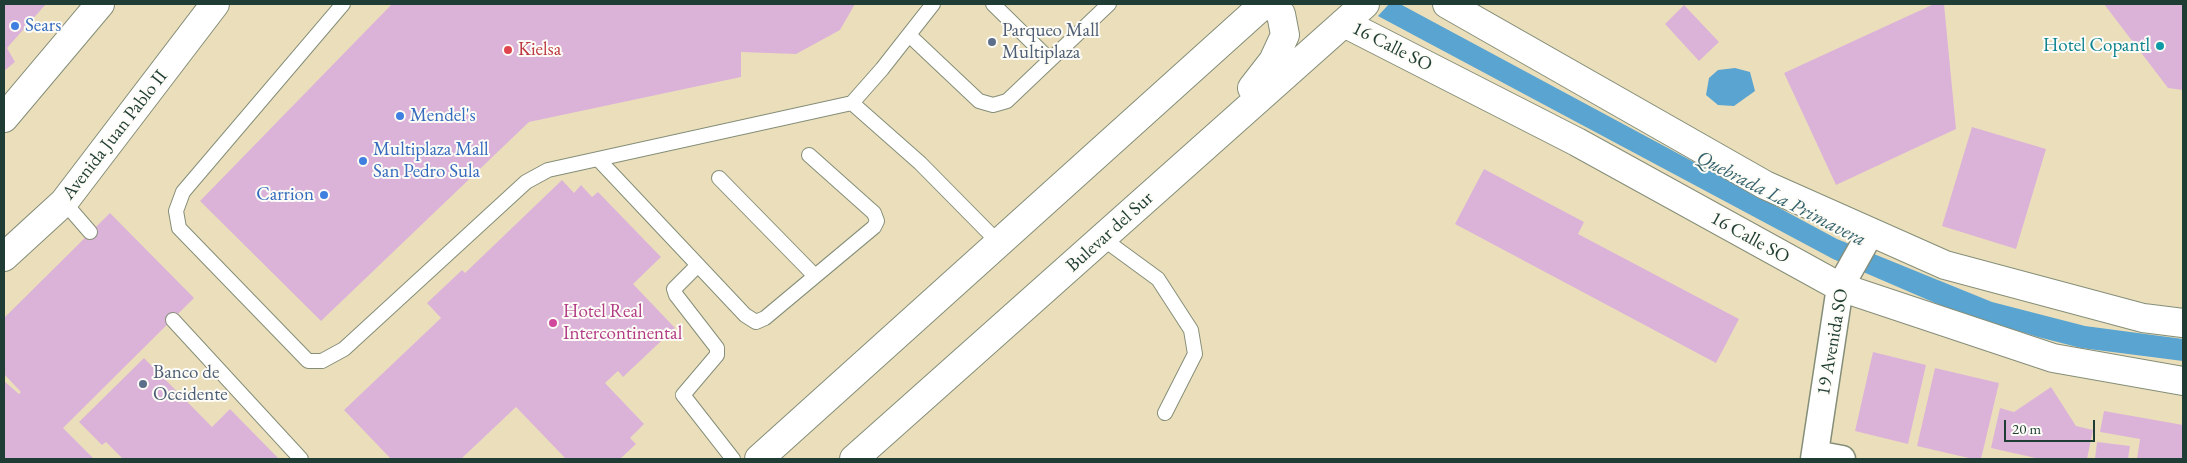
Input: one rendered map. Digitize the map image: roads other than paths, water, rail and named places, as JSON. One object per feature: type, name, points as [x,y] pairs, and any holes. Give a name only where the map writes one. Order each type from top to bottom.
[{"type":"main road","points":[[4,118],[100,4]]},
{"type":"main road","name":"Avenida Juan Pablo II","points":[[4,257],[64,202],[215,4]]},
{"type":"main road","points":[[759,459],[1264,4]]},
{"type":"main road","points":[[1206,146],[1274,61],[1285,35],[1282,14],[1271,4]]},
{"type":"main road","name":"Bulevar del Sur","points":[[854,459],[1206,146],[1341,13],[1365,4]]},
{"type":"main road","points":[[1447,4],[1765,185],[1870,234],[1944,265],[2143,318],[2183,323]]},
{"type":"main road","name":"16 Calle SO","points":[[1341,13],[1842,284],[2053,358],[2183,381]]},
{"type":"street","name":"19 Avenida SO","points":[[1814,456],[1842,284],[1870,234]]},
{"type":"street","points":[[1814,456],[1842,459]]},
{"type":"lane","points":[[344,4],[183,192],[176,211],[178,228],[308,361],[322,361],[344,349],[526,182],[548,170],[852,103],[882,70],[933,4]]},
{"type":"lane","points":[[993,4],[1050,60]]},
{"type":"lane","points":[[909,34],[979,101],[993,105],[1007,101],[1105,5]]},
{"type":"lane","points":[[852,103],[920,163],[998,242]]},
{"type":"lane","points":[[598,159],[744,314],[756,322],[765,318],[874,227],[877,221],[874,213],[809,155]]},
{"type":"lane","points":[[720,178],[815,276]]},
{"type":"lane","points":[[64,202],[90,232]]},
{"type":"lane","points":[[1102,238],[1158,279],[1191,330],[1195,354],[1165,413]]},
{"type":"lane","points":[[698,265],[674,289],[676,295],[716,348],[717,355],[683,395],[733,459]]},
{"type":"lane","points":[[173,320],[301,459]]},
{"type":"water","points":[[1389,4],[1400,4],[1837,239],[1992,302],[2085,326],[2183,339],[2183,361],[2081,348],[2038,337],[1956,312],[1833,259],[1378,16]]},
{"type":"water","points":[[1735,68],[1750,72],[1755,91],[1734,106],[1718,105],[1706,95],[1709,78],[1718,70]]},
{"type":"place","name":"Sears","points":[[15,26]]},
{"type":"place","name":"Parqueo Mall Multiplaza","points":[[992,42]]},
{"type":"place","name":"Hotel Copantl","points":[[2160,46]]},
{"type":"place","name":"Kielsa","points":[[508,50]]},
{"type":"place","name":"Mendel's","points":[[400,116]]},
{"type":"place","name":"Multiplaza Mall San Pedro Sula","points":[[363,161]]},
{"type":"place","name":"Carrion","points":[[324,195]]},
{"type":"place","name":"Hotel Real Intercontinental","points":[[553,323]]},
{"type":"place","name":"Banco de Occidente","points":[[143,384]]},
{"type":"water label","name":"Quebrada La Primavera","points":[[1781,199]]}]
